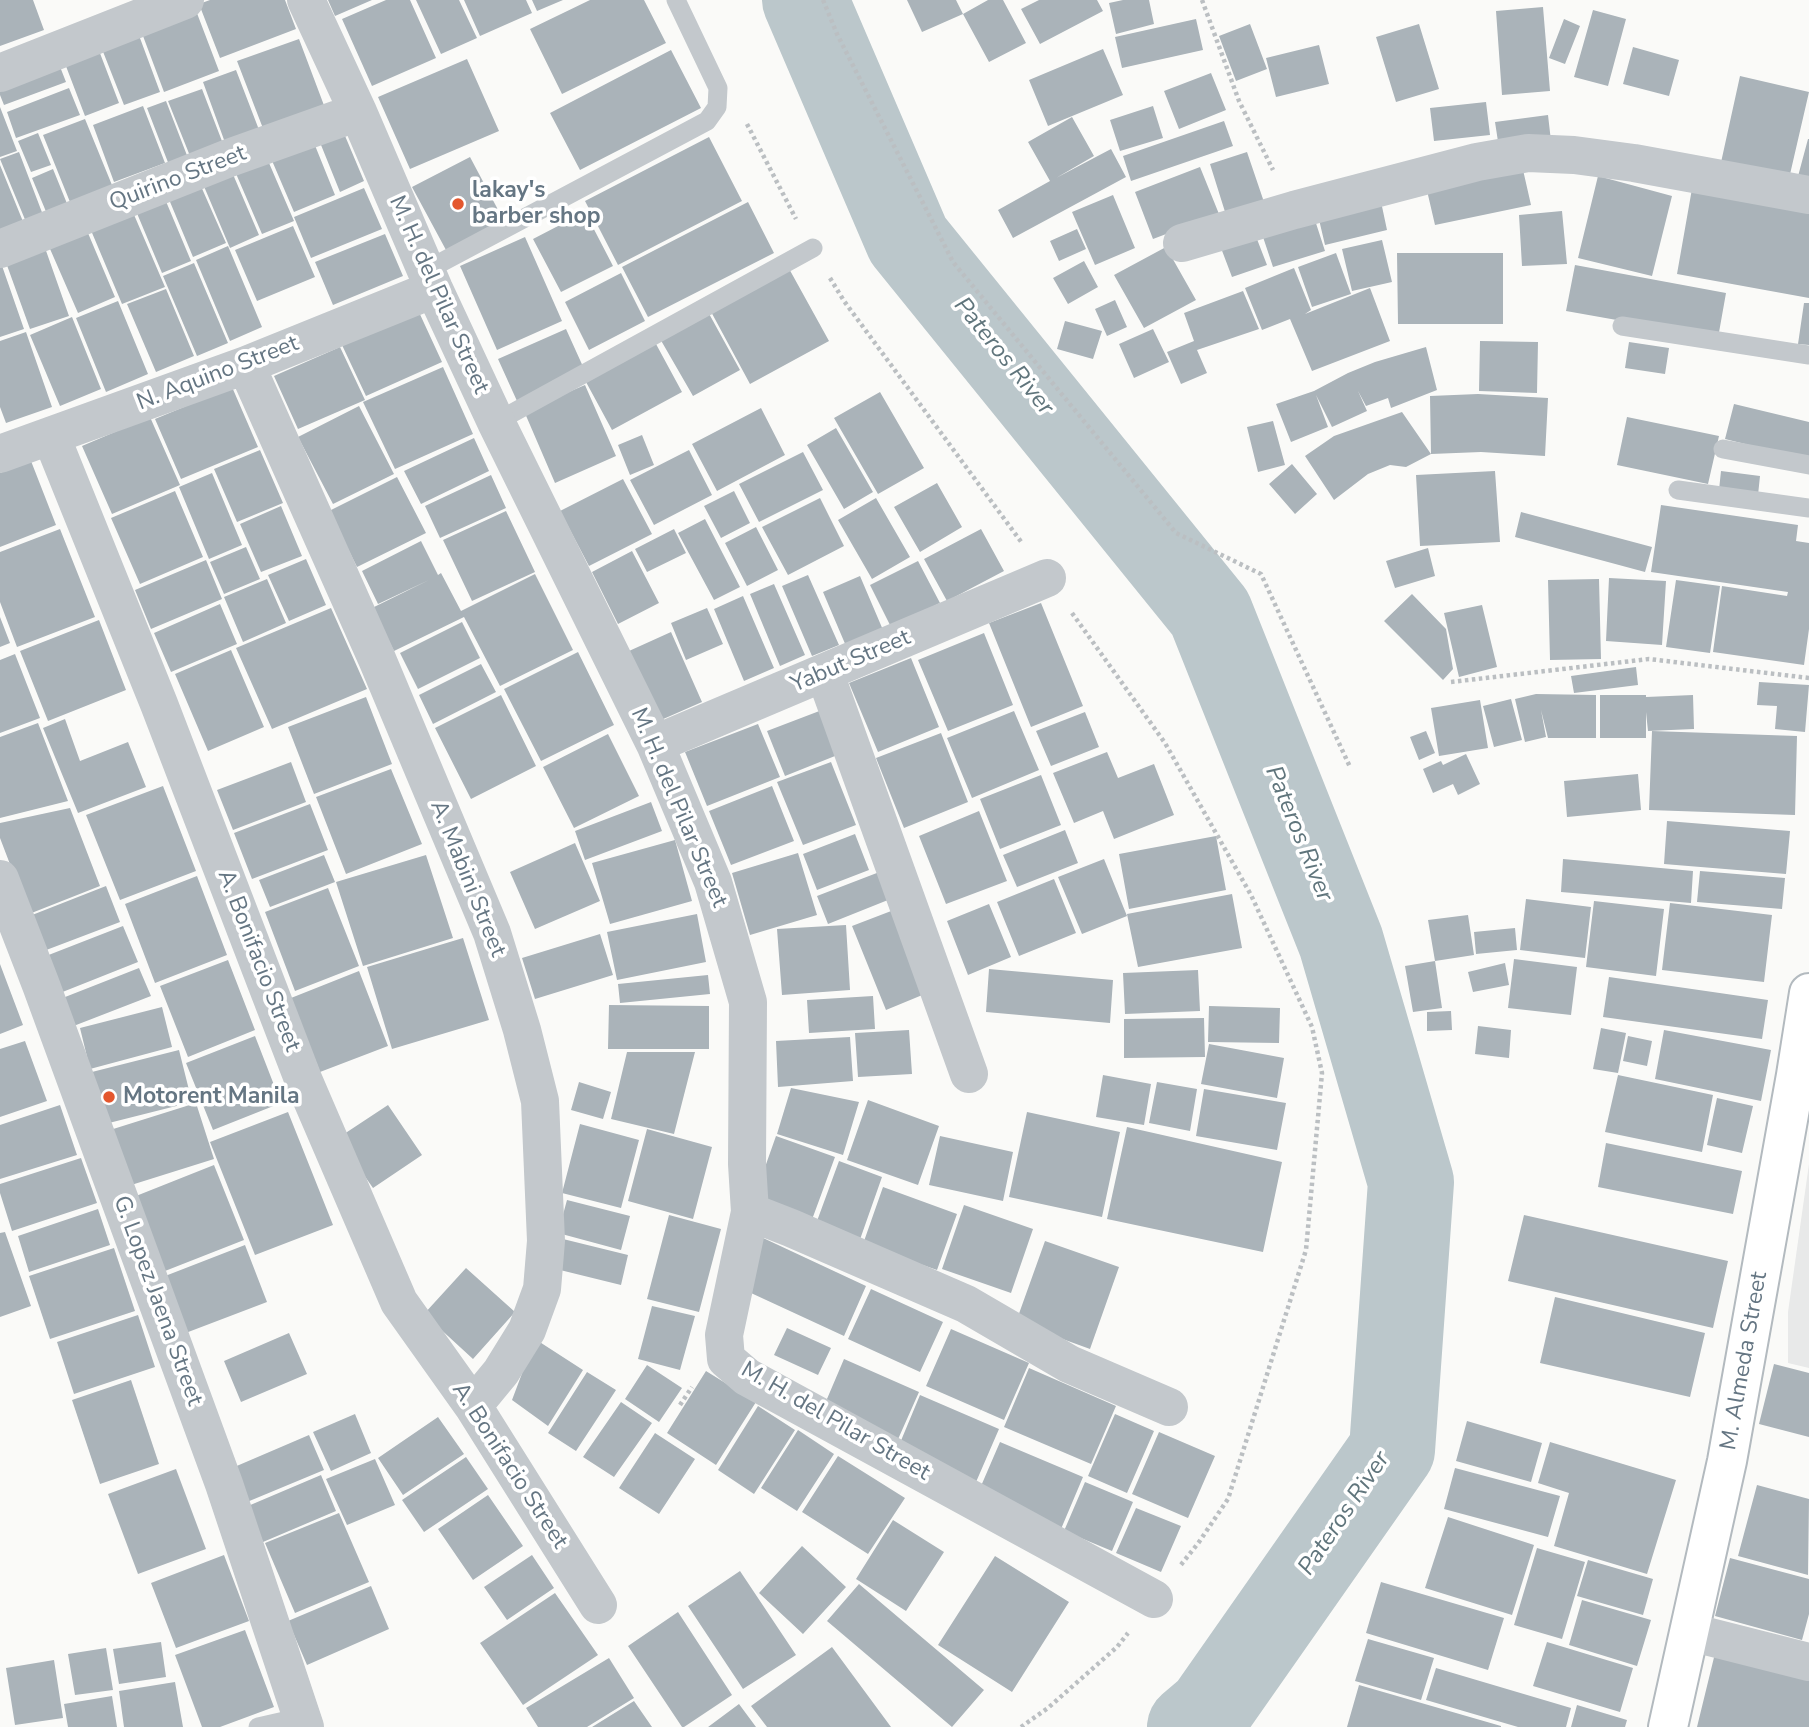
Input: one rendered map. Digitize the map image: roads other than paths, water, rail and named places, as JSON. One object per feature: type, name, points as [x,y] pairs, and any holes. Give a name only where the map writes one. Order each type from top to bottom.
[{"type":"main road","name":"M. Almeda Street","points":[[1668,1727],[1727,1461],[1808,1007]]},
{"type":"street","points":[[0,73],[185,0]]},
{"type":"street","name":"M. H. del Pilar Street","points":[[306,0],[496,422],[655,744],[713,882],[748,1002],[747,1164],[750,1212],[724,1335],[726,1359],[747,1377],[1154,1599]]},
{"type":"street","name":"Quirino Street","points":[[0,249],[229,158],[358,112]]},
{"type":"street","points":[[1182,243],[1294,210],[1477,162],[1528,153],[1574,155],[1634,163],[1809,195]]},
{"type":"street","name":"N. Aquino Street","points":[[0,454],[246,365],[430,280]]},
{"type":"street","name":"A. Mabini Street","points":[[246,365],[377,659],[492,933],[522,1030],[540,1101],[546,1241],[542,1289],[527,1330],[501,1372],[473,1406]]},
{"type":"street","name":"A. Bonifacio Street","points":[[51,436],[159,704],[303,1079],[399,1302],[473,1406],[598,1605]]},
{"type":"street","name":"Yabut Street","points":[[655,744],[1047,579]]},
{"type":"street","points":[[825,674],[969,1074]]},
{"type":"street","name":"G. Lopez Jaena Street","points":[[0,879],[224,1484],[304,1722]]},
{"type":"street","points":[[750,1212],[966,1304],[1069,1364],[1169,1407]]},
{"type":"street","points":[[1690,1632],[1809,1662]]},
{"type":"lane","points":[[430,280],[707,121],[717,107],[718,88],[676,0]]},
{"type":"lane","points":[[496,422],[813,248]]},
{"type":"lane","points":[[1622,326],[1809,355]]},
{"type":"lane","points":[[1723,449],[1809,465]]},
{"type":"lane","points":[[1678,490],[1809,508]]},
{"type":"lane","points":[[258,1727],[304,1722]]},
{"type":"waterway","name":"Pateros River","points":[[805,0],[908,240],[1210,613],[1341,942],[1411,1182],[1392,1450],[1210,1710],[1190,1727]]},
{"type":"place","name":"lakay's barber shop","points":[[458,204]]},
{"type":"place","name":"Motorent Manila","points":[[109,1097]]}]
